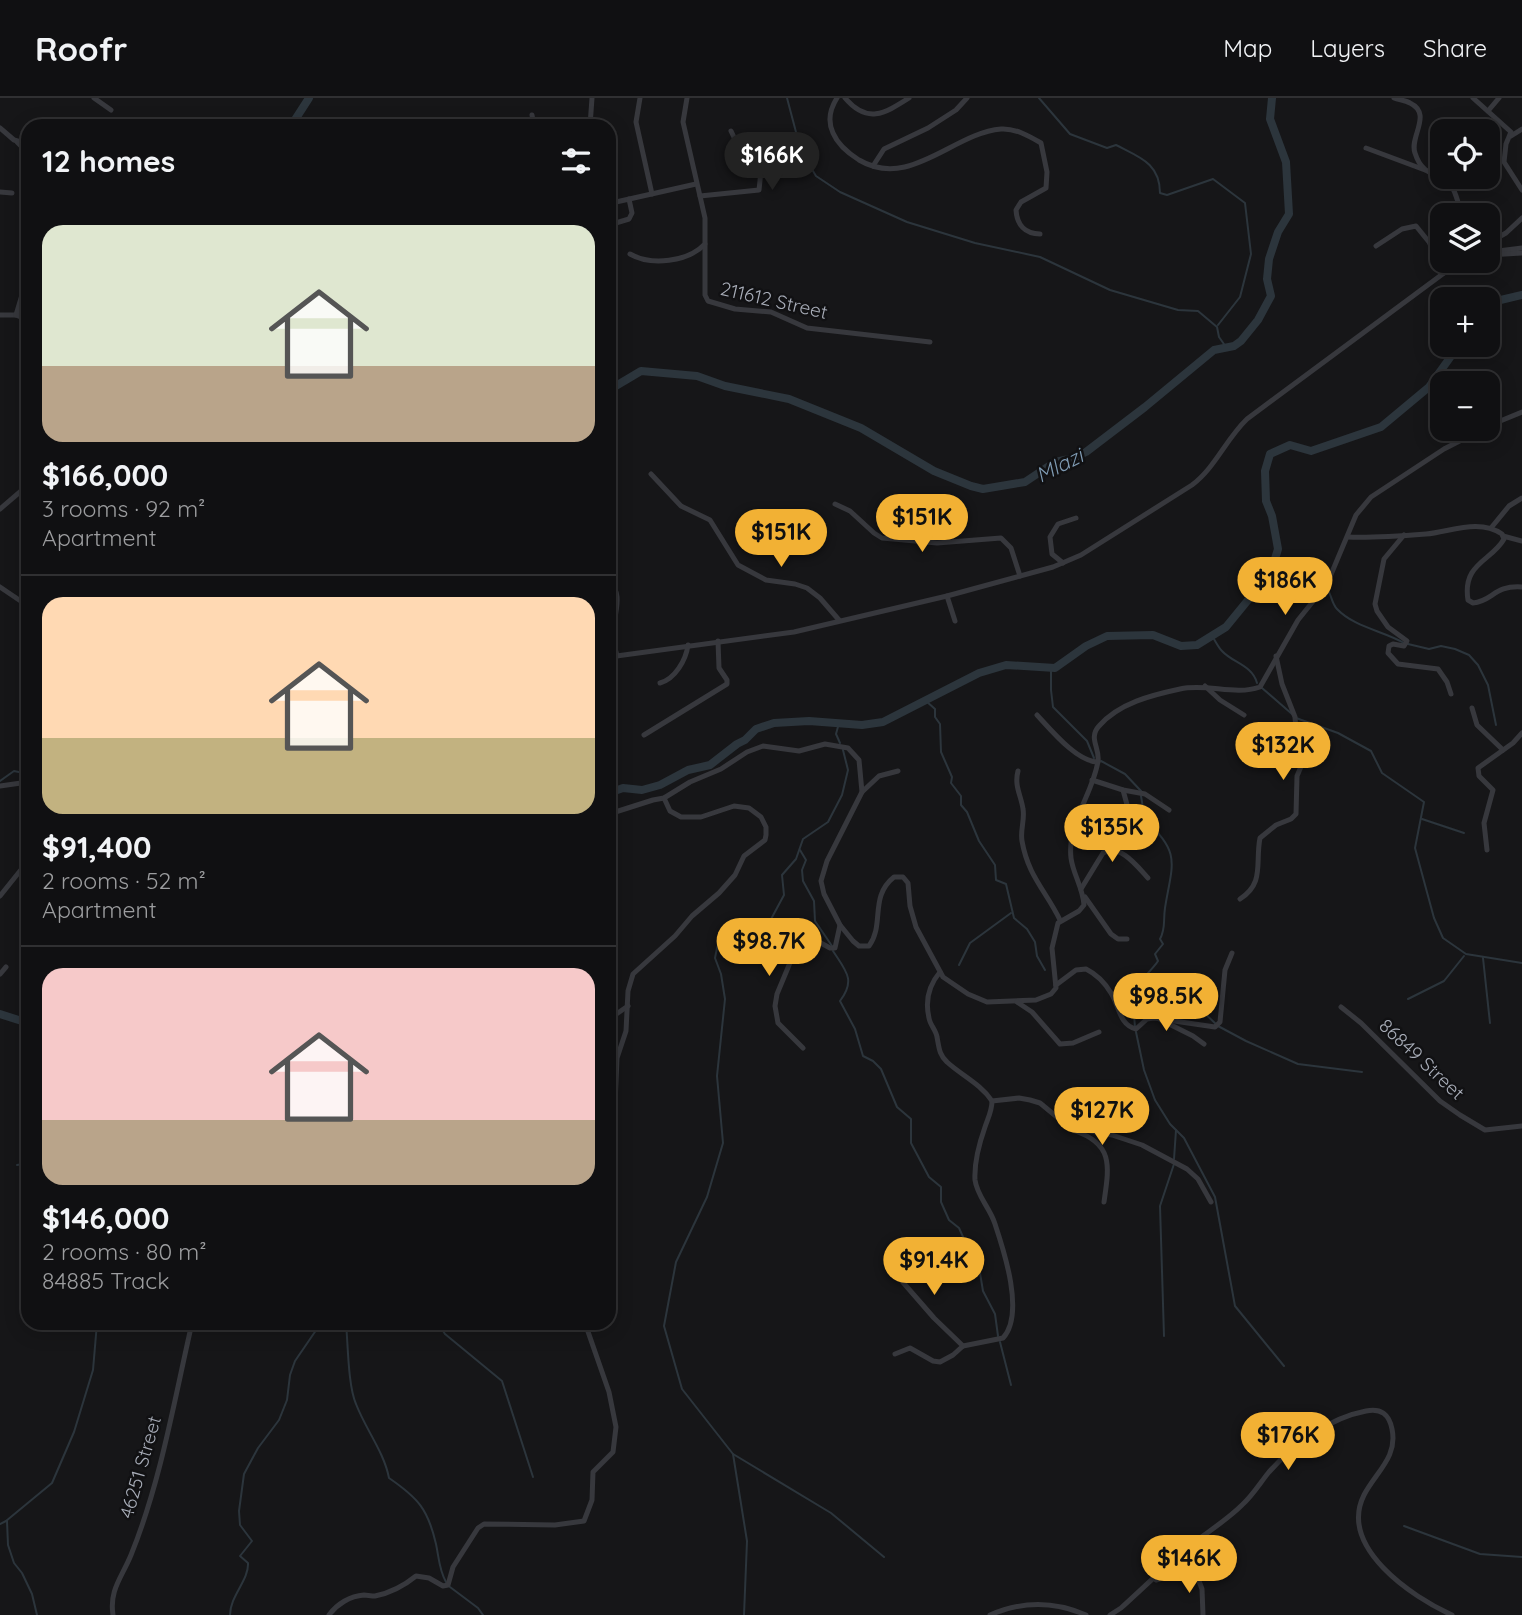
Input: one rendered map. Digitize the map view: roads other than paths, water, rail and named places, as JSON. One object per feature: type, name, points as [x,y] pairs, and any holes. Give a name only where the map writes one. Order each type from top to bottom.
[{"type":"street","points":[[93,98],[111,110]]},
{"type":"street","points":[[590,119],[592,98]]},
{"type":"street","points":[[640,98],[636,122],[652,194]]},
{"type":"street","points":[[630,254],[646,260],[677,259],[692,255],[705,244],[705,218],[683,122],[687,98]]},
{"type":"street","points":[[837,98],[829,114],[833,134],[849,154],[873,166],[904,167],[998,129],[1016,131],[1041,143],[1047,172],[1046,188],[1021,202],[1016,210],[1022,228],[1027,232],[1040,234]]},
{"type":"street","points":[[845,98],[859,112],[876,115],[909,98]]},
{"type":"street","points":[[873,166],[884,149],[928,128],[956,110],[967,98]]},
{"type":"street","points":[[1394,98],[1409,102],[1420,113],[1419,130],[1413,148],[1415,155],[1426,170],[1448,182],[1458,203]]},
{"type":"street","points":[[1473,98],[1507,127],[1511,136]]},
{"type":"street","points":[[1488,111],[1499,98]]},
{"type":"street","points":[[532,115],[533,119]]},
{"type":"street","points":[[0,128],[21,146]]},
{"type":"street","points":[[1521,186],[1504,162],[1506,144],[1511,136],[1522,129]]},
{"type":"street","points":[[700,197],[759,190],[761,171],[741,154],[732,131]]},
{"type":"street","points":[[15,140],[21,142]]},
{"type":"street","points":[[1366,148],[1426,170]]},
{"type":"street","points":[[616,202],[696,184]]},
{"type":"street","points":[[0,192],[12,193]]},
{"type":"street","points":[[616,223],[629,219],[632,213],[629,199]]},
{"type":"street","points":[[1500,236],[1522,218]]},
{"type":"street","points":[[1376,246],[1402,229],[1416,226],[1430,244]]},
{"type":"street","name":"211612 Street","points":[[705,244],[705,289],[708,301],[735,309],[771,312],[807,328],[930,342]]},
{"type":"street","points":[[1500,251],[1508,248],[1522,250]]},
{"type":"street","points":[[616,653],[617,656],[779,635],[947,596],[1063,563],[1081,555],[1192,485],[1208,470],[1247,419],[1443,273]]},
{"type":"street","points":[[16,315],[21,298]]},
{"type":"street","points":[[0,315],[21,317]]},
{"type":"street","points":[[1500,421],[1522,412]]},
{"type":"street","points":[[1127,939],[1118,939],[1111,934],[1082,892],[1071,861],[1076,820],[1098,762],[1095,731],[1116,712],[1139,700],[1179,689],[1205,686],[1234,691],[1260,687],[1307,607],[1327,584],[1356,515],[1371,498],[1460,441]]},
{"type":"street","points":[[651,474],[681,506],[710,520],[738,565],[766,580],[807,588],[820,598],[839,621]]},
{"type":"street","points":[[0,509],[21,491]]},
{"type":"street","points":[[1491,528],[1509,506],[1522,498]]},
{"type":"street","points":[[835,504],[853,513],[876,535],[888,539],[937,543],[1001,538],[1011,548],[1020,576]]},
{"type":"street","points":[[1063,563],[1052,554],[1050,537],[1058,524],[1076,518]]},
{"type":"street","points":[[1348,537],[1425,534],[1461,527],[1491,528],[1503,536],[1519,540],[1522,534]]},
{"type":"street","points":[[1404,535],[1386,554],[1375,594],[1377,611],[1381,618],[1407,641],[1404,646],[1389,646],[1388,653],[1398,664],[1438,669],[1451,694]]},
{"type":"street","points":[[1503,536],[1500,545],[1473,571],[1468,584],[1468,600],[1480,603],[1498,590],[1522,587]]},
{"type":"street","points":[[0,587],[21,601]]},
{"type":"street","points":[[947,596],[955,621]]},
{"type":"street","points":[[644,735],[727,684],[718,664],[718,641]]},
{"type":"street","points":[[660,683],[669,680],[675,673],[688,645]]},
{"type":"street","points":[[1240,899],[1252,890],[1257,880],[1261,836],[1276,825],[1291,819],[1297,812],[1297,776],[1306,755],[1296,731],[1295,717],[1282,684],[1276,656]]},
{"type":"street","points":[[1205,686],[1220,700],[1244,715]]},
{"type":"street","points":[[1472,708],[1477,725],[1503,750]]},
{"type":"street","points":[[1037,715],[1067,748],[1087,760],[1098,762]]},
{"type":"street","points":[[1487,850],[1484,823],[1493,790],[1481,780],[1477,772],[1483,764],[1522,733]]},
{"type":"street","points":[[616,812],[664,798],[690,782],[721,769],[747,752],[769,745],[799,751],[827,744],[848,748],[859,760],[862,792]]},
{"type":"street","points":[[898,771],[879,776],[862,792],[821,877],[823,891],[840,925],[856,944],[869,946],[875,934],[878,902],[883,888],[894,877],[903,877],[908,883],[913,920],[940,972],[968,995],[982,1001],[1040,999],[1053,993],[1056,985],[1052,947],[1060,920],[1049,898],[1036,882],[1023,846],[1021,834],[1024,813],[1016,787],[1018,771]]},
{"type":"street","points":[[1091,780],[1144,794],[1169,810]]},
{"type":"street","points":[[0,786],[21,783]]},
{"type":"street","points":[[1123,790],[1128,800],[1129,812],[1142,830],[1146,841]]},
{"type":"street","points":[[616,1081],[617,1058],[625,1035],[628,991],[633,974],[719,893],[735,875],[741,859],[765,840],[766,835],[766,827],[761,817],[750,808],[730,807],[701,817],[687,818],[673,814],[664,798]]},
{"type":"street","points":[[1060,920],[1082,908],[1082,892],[1104,853],[1110,849],[1119,850],[1149,878]]},
{"type":"street","points":[[0,896],[21,870]]},
{"type":"street","points":[[803,1048],[779,1023],[775,1006],[777,994],[792,958],[819,942],[835,948],[840,925]]},
{"type":"street","points":[[1056,985],[1076,970],[1086,969],[1109,990],[1128,1026],[1136,1028],[1147,1019],[1154,1018],[1200,1026],[1218,1026],[1225,970],[1232,953]]},
{"type":"street","points":[[0,974],[6,967]]},
{"type":"street","points":[[940,972],[932,983],[928,999],[929,1021],[940,1051],[945,1061],[992,1101]]},
{"type":"street","points":[[1014,1000],[1032,1012],[1060,1044],[1073,1043],[1098,1032]]},
{"type":"street","points":[[616,1014],[628,1006]]},
{"type":"street","name":"86849 Street","points":[[1341,1007],[1361,1023],[1440,1101],[1485,1130],[1522,1126]]},
{"type":"street","points":[[1154,1018],[1204,1044]]},
{"type":"street","points":[[992,1101],[1019,1098],[1040,1103],[1069,1127],[1092,1137],[1106,1157],[1108,1167],[1104,1202]]},
{"type":"street","points":[[895,1354],[910,1348],[933,1362],[940,1362],[963,1346],[1003,1338],[1008,1331],[1011,1319],[1011,1284],[1006,1257],[994,1220],[976,1184],[975,1164],[992,1101]]},
{"type":"street","points":[[1069,1127],[1127,1139],[1160,1154],[1187,1169],[1198,1179],[1211,1202]]},
{"type":"street","points":[[887,1264],[933,1318],[963,1346]]},
{"type":"street","name":"46251 Street","points":[[113,1615],[113,1592],[132,1553],[155,1483],[190,1330]]},
{"type":"street","points":[[329,1615],[350,1599],[393,1590],[416,1576],[429,1578],[443,1586],[448,1585],[453,1567],[478,1528],[484,1524],[555,1525],[584,1521],[592,1500],[593,1472],[613,1452],[616,1436],[611,1398],[587,1330]]},
{"type":"street","points":[[1110,1615],[1191,1545],[1245,1503],[1268,1473],[1314,1433],[1343,1417],[1379,1410],[1386,1414],[1392,1428],[1393,1447],[1387,1463],[1362,1499],[1360,1526],[1363,1541],[1379,1563],[1417,1596],[1452,1615]]},
{"type":"street","points":[[1152,1581],[1194,1569],[1202,1589],[1203,1615]]},
{"type":"street","points":[[990,1615],[1012,1607],[1044,1604],[1068,1607],[1086,1615]]},
{"type":"waterway","name":"Mlazi","points":[[296,119],[309,98]]},
{"type":"waterway","points":[[787,98],[801,151],[816,176],[840,192],[907,222],[975,243],[1040,257],[1110,290],[1178,310],[1198,311],[1217,327],[1219,337],[1226,347]]},
{"type":"waterway","points":[[1039,98],[1070,134],[1107,148],[1116,145],[1147,162],[1156,175],[1160,193],[1167,195],[1213,179],[1245,203],[1251,254],[1240,297],[1218,325]]},
{"type":"waterway","name":"Mlazi","points":[[616,386],[641,371],[697,376],[725,386],[789,399],[861,428],[934,471],[971,486],[983,489],[1025,482],[1055,462],[1086,452],[1214,350],[1234,346],[1241,341],[1258,320],[1271,296],[1267,279],[1269,259],[1278,232],[1289,214],[1286,162],[1270,119],[1272,98]]},
{"type":"waterway","points":[[1500,300],[1522,295]]},
{"type":"waterway","points":[[616,790],[623,788],[642,790],[660,785],[688,770],[710,765],[756,729],[774,723],[809,721],[862,725],[883,722],[979,673],[1006,665],[1055,668],[1086,646],[1107,636],[1153,635],[1181,646],[1197,645],[1226,627],[1271,572],[1278,549],[1272,516],[1266,501],[1265,471],[1270,454],[1290,445],[1311,451],[1381,427],[1429,387],[1450,357]]},
{"type":"waterway","points":[[1272,569],[1285,576],[1301,572],[1308,575]]},
{"type":"waterway","points":[[1327,588],[1335,607],[1344,615],[1360,625],[1404,643]]},
{"type":"waterway","points":[[1212,636],[1226,655],[1251,672],[1257,683]]},
{"type":"waterway","points":[[1408,644],[1429,649],[1441,646],[1469,655],[1478,665],[1488,685],[1496,725]]},
{"type":"waterway","points":[[1051,667],[1053,707],[1087,741],[1094,758]]},
{"type":"waterway","points":[[1262,688],[1292,714]]},
{"type":"waterway","points":[[926,701],[935,709],[935,717],[940,724],[941,752],[952,777],[951,783],[961,796],[961,805],[967,812],[979,841],[995,865],[996,880],[1006,884],[1014,918],[1027,929],[1035,942],[1037,956],[1045,970]]},
{"type":"waterway","points":[[1296,718],[1338,733],[1371,751],[1382,773],[1424,802],[1415,848],[1434,918],[1443,938],[1466,954],[1522,963]]},
{"type":"waterway","points":[[839,723],[836,734],[840,743]]},
{"type":"waterway","points":[[744,1615],[747,1541],[733,1454],[682,1389],[664,1326],[676,1262],[707,1197],[723,1143],[717,1076],[725,999],[715,958],[717,948],[719,942],[740,923],[770,921],[784,895],[782,875],[796,859],[803,839],[828,822],[842,795],[848,770],[843,750]]},
{"type":"waterway","points":[[1101,761],[1125,774],[1141,791]]},
{"type":"waterway","points":[[0,781],[14,771],[21,772]]},
{"type":"waterway","points":[[1135,1027],[1135,991],[1158,961],[1155,954],[1163,944],[1160,939],[1172,870],[1172,860],[1165,841],[1145,820],[1141,796]]},
{"type":"waterway","points":[[1422,819],[1464,833]]},
{"type":"waterway","points":[[800,850],[806,860],[802,870],[803,881],[814,901],[815,921],[832,946]]},
{"type":"waterway","points":[[959,965],[970,943],[1011,913]]},
{"type":"waterway","points":[[833,951],[842,964],[848,981],[840,1001],[855,1029],[863,1056],[881,1069],[897,1107],[911,1119],[911,1143],[929,1177],[941,1187],[941,1202],[949,1220],[959,1228],[964,1239],[974,1244],[983,1291],[995,1314],[998,1336]]},
{"type":"waterway","points":[[1408,999],[1444,981],[1464,956]]},
{"type":"waterway","points":[[1483,958],[1490,1023]]},
{"type":"waterway","points":[[1146,978],[1174,996],[1197,1006],[1218,1026],[1298,1064],[1362,1072]]},
{"type":"waterway","points":[[0,1014],[21,1021]]},
{"type":"waterway","points":[[1136,1032],[1144,1070],[1155,1100],[1170,1124],[1184,1138],[1215,1197],[1235,1306],[1284,1366]]},
{"type":"waterway","points":[[1174,1159],[1176,1130]]},
{"type":"waterway","points":[[17,1165],[21,1164]]},
{"type":"waterway","points":[[1164,1336],[1160,1206],[1174,1164]]},
{"type":"waterway","points":[[0,1524],[52,1483],[74,1432],[93,1370],[96,1330]]},
{"type":"waterway","points":[[230,1615],[233,1601],[248,1569],[248,1563],[240,1556],[252,1541],[240,1525],[244,1474],[258,1448],[279,1420],[287,1400],[295,1361],[316,1330]]},
{"type":"waterway","points":[[347,1330],[350,1376],[356,1404],[383,1459],[389,1478],[415,1498],[425,1513],[433,1532],[446,1582]]},
{"type":"waterway","points":[[442,1330],[502,1381],[533,1477]]},
{"type":"waterway","points":[[1000,1342],[1011,1385]]},
{"type":"waterway","points":[[733,1454],[831,1513],[884,1557]]},
{"type":"waterway","points":[[7,1521],[8,1545],[14,1563],[32,1594],[37,1615]]},
{"type":"waterway","points":[[1404,1526],[1480,1554],[1522,1557]]},
{"type":"waterway","points":[[450,1587],[478,1608],[483,1615]]}]
